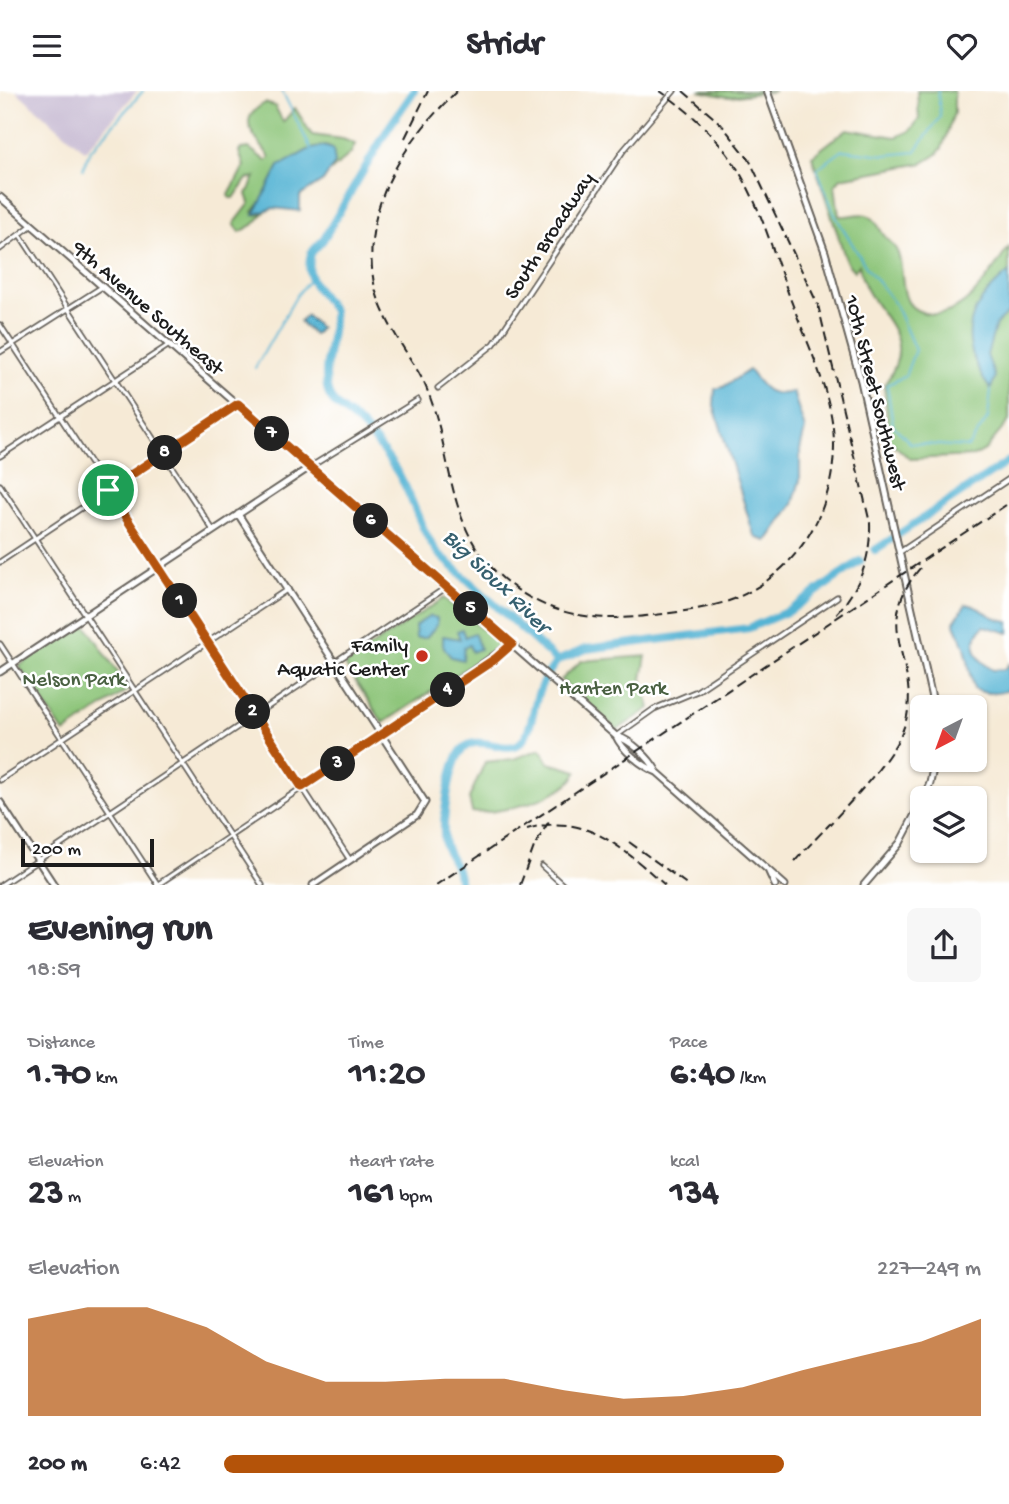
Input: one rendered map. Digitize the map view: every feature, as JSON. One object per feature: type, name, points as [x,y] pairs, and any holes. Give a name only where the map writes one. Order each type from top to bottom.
[{"type":"main road","name":"10th Street Southwest","points":[[767,91],[825,252],[861,381],[931,695]]},
{"type":"main road","name":"9th Avenue Southeast","points":[[0,197],[616,736],[624,738],[653,763],[657,772],[785,884]]},
{"type":"main road","points":[[0,672],[310,467]]},
{"type":"main road","points":[[238,514],[423,797],[424,808],[313,884]]},
{"type":"main road","points":[[382,734],[495,659],[512,644]]},
{"type":"main road","points":[[0,802],[54,884]]},
{"type":"main road","points":[[864,884],[900,843],[910,824]]},
{"type":"main road","points":[[767,869],[775,884]]},
{"type":"street","name":"South Broadway","points":[[438,387],[494,345],[623,151],[674,91]]},
{"type":"street","points":[[0,249],[32,225]]},
{"type":"street","points":[[20,235],[213,530]]},
{"type":"street","points":[[0,352],[102,287]]},
{"type":"street","points":[[0,325],[350,860]]},
{"type":"street","points":[[0,456],[169,345]]},
{"type":"street","points":[[310,467],[418,400]]},
{"type":"street","points":[[0,562],[238,404]]},
{"type":"street","points":[[900,553],[1009,479]]},
{"type":"street","points":[[0,485],[262,884]]},
{"type":"street","points":[[1,884],[447,587]]},
{"type":"street","points":[[0,780],[288,589]]},
{"type":"street","points":[[616,736],[654,709],[697,691],[837,597]]},
{"type":"street","points":[[0,644],[157,884],[382,734]]},
{"type":"street","points":[[542,866],[563,884]]},
{"type":"shaded area","points":[[16,91],[137,91],[85,151]]},
{"type":"green space","points":[[699,91],[775,91],[728,97]]},
{"type":"green space","points":[[917,91],[954,91],[954,113],[942,148],[923,163],[841,178],[835,185],[839,216],[864,214],[873,219],[897,251],[907,299],[920,311],[932,314],[944,313],[967,301],[986,280],[1009,247],[1009,421],[985,450],[974,456],[910,459],[885,437],[888,428],[884,385],[895,366],[898,350],[896,336],[863,282],[859,265],[854,271],[847,263],[812,156],[847,129],[896,137],[910,131],[919,119]]},
{"type":"green space","points":[[265,103],[275,106],[283,122],[295,108],[312,135],[343,139],[355,144],[351,153],[331,171],[335,163],[329,147],[323,146],[279,167],[265,197],[253,212],[256,215],[264,213],[253,225],[240,232],[234,224],[250,203],[247,194],[255,177],[247,179],[234,198],[229,195],[244,166],[239,152],[241,149],[249,148],[266,161],[270,158],[255,138],[249,124],[255,110]]},
{"type":"green space","name":"Family Aquatic Center","points":[[444,598],[493,638],[499,647],[383,723],[344,664]]},
{"type":"green space","name":"Nelson Park","points":[[84,622],[129,689],[64,733],[19,666]]},
{"type":"green space","name":"Hanten Park","points":[[646,656],[642,679],[650,708],[617,730],[561,680],[581,661]]},
{"type":"green space","points":[[541,749],[549,763],[577,771],[572,780],[561,789],[531,802],[497,811],[472,812],[469,798],[485,762],[513,759]]},
{"type":"water","points":[[323,146],[333,149],[335,163],[323,181],[300,196],[300,211],[273,208],[254,215],[279,166],[308,150]]},
{"type":"water","points":[[1009,272],[1009,312],[996,324],[987,355],[995,377],[991,389],[975,361],[969,334],[971,322],[981,300]]},
{"type":"water","points":[[306,315],[320,328],[314,335],[300,322]]},
{"type":"water","points":[[749,370],[767,390],[778,394],[793,392],[805,429],[800,450],[800,480],[793,504],[767,541],[757,538],[753,532],[714,406],[715,389],[723,387]]},
{"type":"water","points":[[966,604],[1009,621],[1009,633],[984,626],[975,644],[981,661],[993,670],[1005,669],[1009,664],[1009,689],[1005,691],[992,693],[974,689],[965,647],[954,622]]},
{"type":"water","points":[[430,616],[437,618],[437,625],[426,638],[416,638],[415,626]]},
{"type":"water","points":[[462,629],[465,637],[474,633],[480,649],[472,652],[469,645],[464,647],[463,660],[451,657],[443,646],[443,636],[460,639],[457,631]]},
{"type":"waterway","points":[[83,169],[89,152],[143,91]]},
{"type":"waterway","points":[[282,91],[311,149]]},
{"type":"waterway","name":"Big Sioux River","points":[[414,91],[389,127],[323,240],[311,253],[309,264],[312,280],[333,311],[326,372],[328,392],[338,407],[366,430],[392,464],[425,532],[439,554],[557,661]]},
{"type":"waterway","points":[[938,91],[940,117],[915,152],[885,155],[843,150],[817,169],[835,215],[866,267],[895,304],[915,350],[905,376],[887,385],[893,425],[910,443],[968,447],[988,418],[991,390]]},
{"type":"waterway","points":[[255,368],[297,295],[311,278]]},
{"type":"waterway","points":[[875,550],[1009,461]]},
{"type":"waterway","points":[[557,661],[586,649],[749,628],[791,610],[860,561]]},
{"type":"waterway","name":"Big Sioux River","points":[[459,885],[458,874],[444,835],[447,798],[455,762],[466,746],[474,743],[509,747],[523,740],[540,689],[557,661]]},
{"type":"railway","points":[[405,138],[428,91]]},
{"type":"railway","points":[[457,91],[419,132],[390,179],[373,232],[371,259],[375,288],[392,330],[428,392],[437,418],[455,497],[475,546],[492,568],[525,595],[562,611],[602,618],[645,616],[702,608],[734,599],[756,588],[776,573],[808,537],[819,516],[832,469],[833,426],[825,389],[757,207],[745,182],[712,135],[660,91]]},
{"type":"railway","points":[[683,91],[721,124],[749,159],[818,305],[870,523],[866,560],[858,583],[836,614]]},
{"type":"railway","points":[[436,885],[1009,503]]},
{"type":"railway","points":[[795,861],[873,777],[898,741],[909,703],[908,683],[897,628],[899,609],[906,589],[921,567]]},
{"type":"railway","points":[[520,885],[534,847],[549,821]]},
{"type":"railway","points":[[527,829],[548,825],[586,829],[618,847],[665,885]]},
{"type":"railway","points":[[629,842],[688,885]]},
{"type":"place","name":"Family Aquatic Center","points":[[422,656]]},
{"type":"route","points":[[238,404],[512,644],[495,659],[302,787],[108,490],[238,404]]}]
